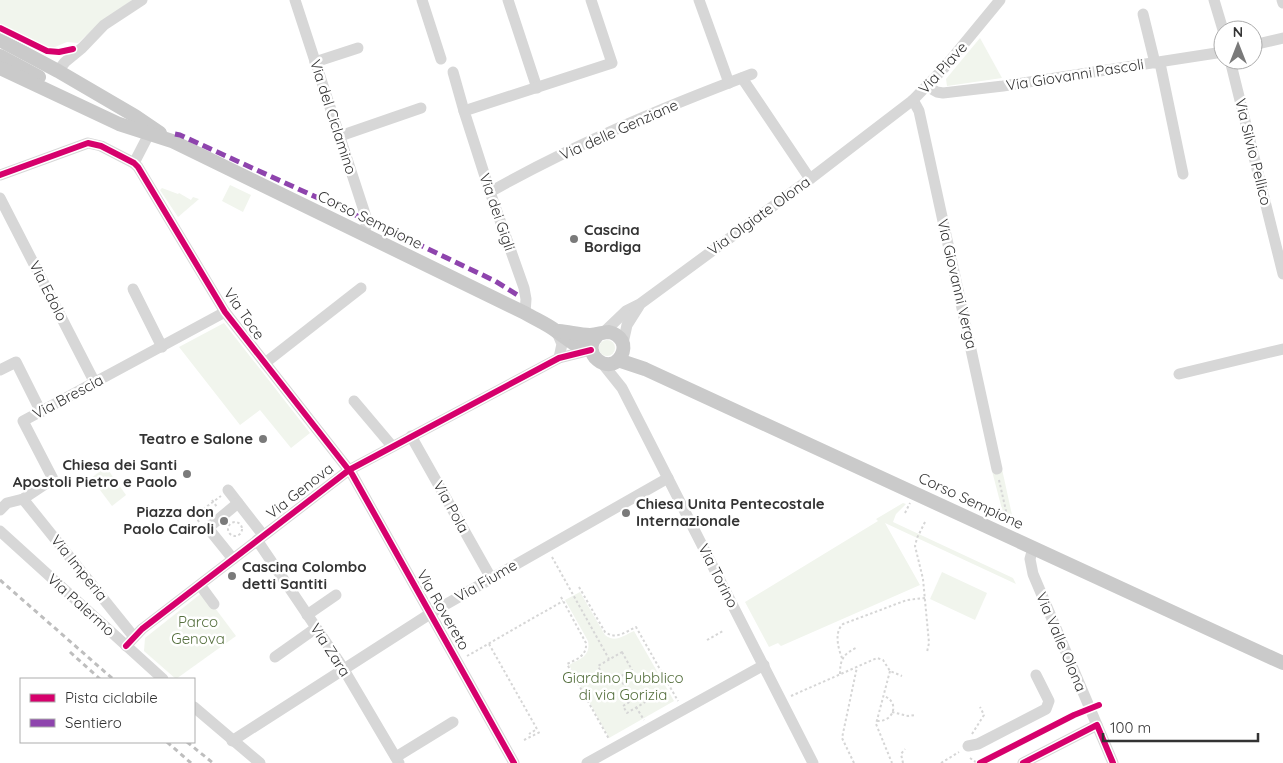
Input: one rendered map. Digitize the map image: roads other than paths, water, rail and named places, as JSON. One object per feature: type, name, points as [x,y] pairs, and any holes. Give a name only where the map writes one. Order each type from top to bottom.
[{"type":"main road","name":"Corso Sempione","points":[[0,40],[135,116],[168,140]]},
{"type":"main road","points":[[0,56],[145,133]]},
{"type":"main road","name":"Corso Sempione","points":[[0,68],[95,114],[168,140],[364,234],[556,330],[565,338],[580,346],[591,349],[595,358],[617,355],[1283,663]]},
{"type":"main road","name":"Corso Sempione","points":[[556,330],[584,335],[608,332],[616,334],[617,355]]},
{"type":"main road","points":[[591,349],[593,340],[601,334]]},
{"type":"street","points":[[58,71],[104,25],[142,0]]},
{"type":"street","name":"Via del Ciclamino","points":[[295,0],[367,220],[364,234]]},
{"type":"street","points":[[422,0],[441,59]]},
{"type":"street","points":[[508,0],[537,88]]},
{"type":"street","points":[[464,110],[612,63],[591,0]]},
{"type":"street","points":[[699,0],[729,83]]},
{"type":"street","name":"Via Piave","points":[[878,128],[914,100],[928,86],[1000,0]]},
{"type":"street","points":[[1214,0],[1220,20]]},
{"type":"street","points":[[1143,14],[1158,63],[1183,174]]},
{"type":"street","points":[[1263,43],[1283,38]]},
{"type":"street","points":[[315,62],[358,48]]},
{"type":"street","name":"Via Giovanni Pascoli","points":[[928,86],[937,92],[947,93],[1213,54]]},
{"type":"street","name":"Via Silvio Pellico","points":[[1232,70],[1283,274]]},
{"type":"street","name":"Via dei Gigli","points":[[453,72],[490,192],[524,288],[526,299],[524,313]]},
{"type":"street","name":"Via delle Genziane","points":[[490,192],[622,126],[747,76],[810,179]]},
{"type":"street","name":"Via Giovanni Verga","points":[[914,100],[919,111],[997,469]]},
{"type":"street","points":[[340,136],[421,108]]},
{"type":"street","name":"Via Olgiate Olona","points":[[601,334],[626,311],[640,304],[878,128]]},
{"type":"street","points":[[0,175],[88,143],[101,146],[134,163],[145,133]]},
{"type":"street","name":"Via Toce","points":[[134,163],[226,312],[349,470]]},
{"type":"street","name":"Via Edolo","points":[[0,198],[95,383]]},
{"type":"street","points":[[265,363],[361,288]]},
{"type":"street","points":[[133,289],[162,346]]},
{"type":"street","name":"Via Olgiate Olona","points":[[617,355],[627,325],[640,304]]},
{"type":"street","name":"Via Brescia","points":[[0,510],[9,502],[23,499],[53,479],[23,421],[226,312]]},
{"type":"street","points":[[556,330],[562,344],[559,358]]},
{"type":"street","name":"Via Genova","points":[[130,642],[142,629],[349,470],[559,358],[591,349]]},
{"type":"street","points":[[1179,374],[1283,349]]},
{"type":"street","name":"Via Torino","points":[[617,355],[622,388],[813,763]]},
{"type":"street","points":[[0,370],[16,362],[41,412]]},
{"type":"street","points":[[354,401],[392,446]]},
{"type":"street","name":"Via Pola","points":[[411,436],[491,578]]},
{"type":"street","name":"Via Rovereto","points":[[349,470],[514,763]]},
{"type":"street","name":"Via Fiume","points":[[232,741],[430,613],[668,478]]},
{"type":"street","points":[[224,492],[238,503],[260,538]]},
{"type":"street","name":"Via Imperia","points":[[23,499],[130,642]]},
{"type":"street","points":[[233,559],[208,528],[238,503]]},
{"type":"street","name":"Via Palermo","points":[[0,531],[130,642],[162,678]]},
{"type":"street","name":"Via Zara","points":[[260,538],[398,760]]},
{"type":"street","name":"Via Valle Olona","points":[[1033,548],[1030,559],[1033,574],[1113,763]]},
{"type":"street","points":[[200,585],[214,604]]},
{"type":"street","points":[[307,615],[336,595]]},
{"type":"street","points":[[276,656],[316,628]]},
{"type":"street","points":[[587,763],[764,666]]},
{"type":"street","points":[[965,749],[1046,709],[1049,701],[1036,675]]},
{"type":"street","points":[[195,708],[260,763]]},
{"type":"street","points":[[398,760],[453,722]]},
{"type":"street","points":[[1024,763],[1097,725]]},
{"type":"railway","points":[[0,580],[112,678]]},
{"type":"railway","points":[[70,652],[99,678]]},
{"type":"railway","points":[[168,743],[191,763]]},
{"type":"railway","points":[[188,743],[213,763]]},
{"type":"place","name":"Cascina Bordiga","points":[[574,239]]},
{"type":"place","name":"Teatro e Salone","points":[[263,439]]},
{"type":"place","name":"Chiesa dei Santi Apostoli Pietro e Paolo","points":[[187,474]]},
{"type":"place","name":"Chiesa Unita Pentecostale Internazionale","points":[[626,513]]},
{"type":"place","name":"Piazza don Paolo Cairoli","points":[[224,521]]},
{"type":"place","name":"Cascina Colombo detti Santiti","points":[[232,576]]},
{"type":"park label","name":"Parco Genova","points":[[198,630]]},
{"type":"park label","name":"Giardino Pubblico di via Gorizia","points":[[623,686]]}]
